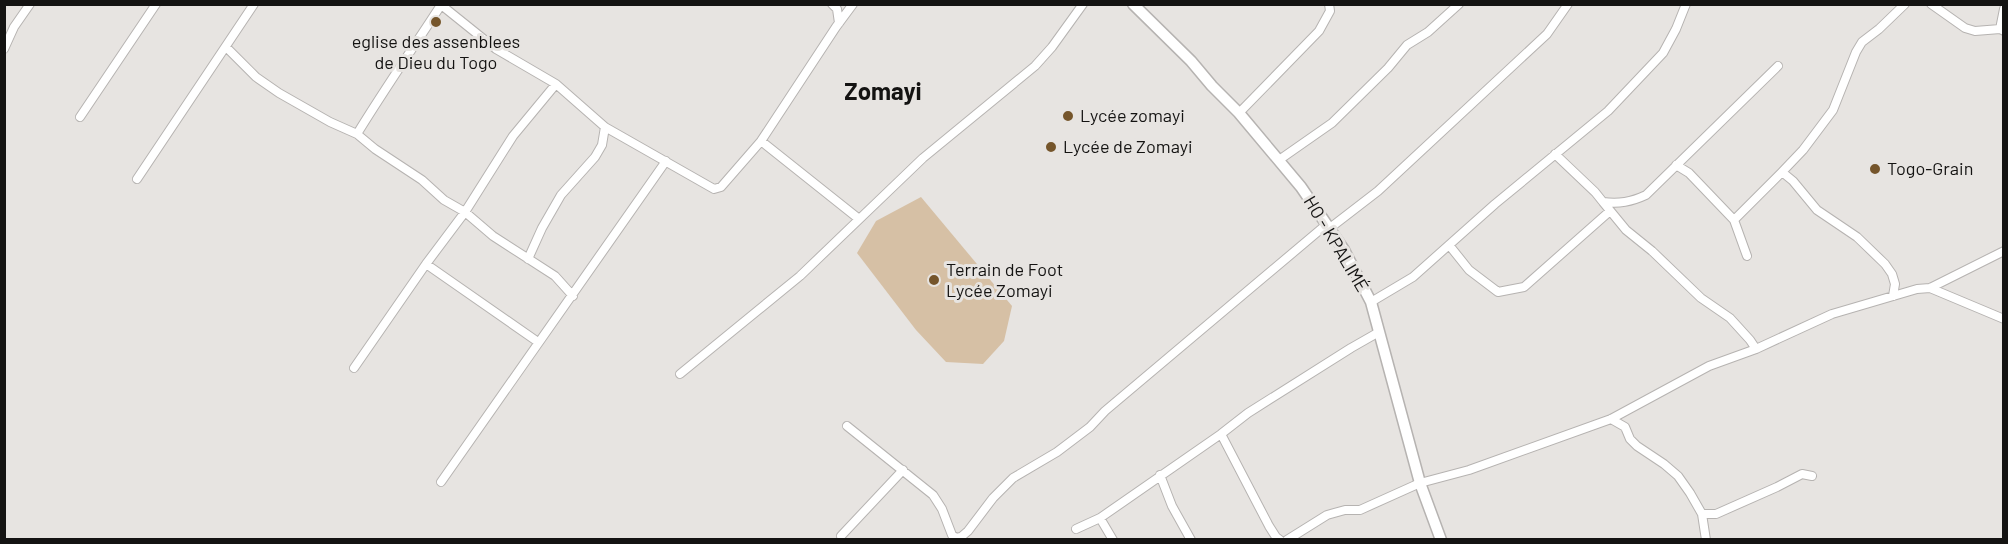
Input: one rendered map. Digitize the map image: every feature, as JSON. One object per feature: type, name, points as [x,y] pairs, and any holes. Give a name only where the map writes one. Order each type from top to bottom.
[{"type":"main road","name":"HO - KPALIMÉ","points":[[1133,4],[1191,61],[1239,113],[1279,160],[1329,226],[1344,250],[1371,302],[1420,483],[1441,540]]},
{"type":"street","points":[[4,49],[14,27],[30,4]]},
{"type":"street","points":[[81,117],[156,4]]},
{"type":"street","points":[[137,179],[254,4]]},
{"type":"street","points":[[832,4],[837,9],[839,23]]},
{"type":"street","points":[[357,134],[440,5],[496,49],[556,84],[605,127],[705,186],[717,189],[761,141],[853,4]]},
{"type":"street","points":[[680,374],[800,276],[923,158],[1035,66],[1052,47],[1083,4]]},
{"type":"street","points":[[1239,113],[1319,31],[1330,10],[1329,4]]},
{"type":"street","points":[[1279,160],[1332,123],[1388,68],[1407,45],[1428,32],[1459,4]]},
{"type":"street","points":[[847,426],[933,495],[942,509],[952,535],[956,538],[961,537],[1013,478],[1057,452],[1090,427],[1105,411],[1329,226],[1386,184],[1547,34],[1568,4]]},
{"type":"street","points":[[1371,302],[1413,277],[1608,111],[1657,60],[1672,38],[1686,4]]},
{"type":"street","points":[[1734,220],[1803,150],[1833,110],[1862,42],[1905,4]]},
{"type":"street","points":[[1931,4],[1965,28],[1975,31],[2002,30],[2004,9]]},
{"type":"street","points":[[226,47],[256,77],[330,122],[357,134],[375,149],[422,180],[444,200],[465,212],[493,236],[555,276],[573,296]]},
{"type":"street","points":[[1603,202],[1618,204],[1646,195],[1778,66]]},
{"type":"street","points":[[354,368],[465,212],[513,136],[556,84]]},
{"type":"street","points":[[528,259],[561,195],[595,157],[602,145],[605,127]]},
{"type":"street","points":[[761,141],[859,219]]},
{"type":"street","points":[[1555,154],[1595,192],[1626,230],[1701,298],[1730,318],[1756,349]]},
{"type":"street","points":[[441,482],[666,161]]},
{"type":"street","points":[[1676,165],[1689,173],[1734,220],[1747,256]]},
{"type":"street","points":[[1782,172],[1817,210],[1857,237],[1885,264],[1895,284],[1893,296]]},
{"type":"street","points":[[1449,245],[1469,270],[1498,292],[1524,287],[1610,211]]},
{"type":"street","points":[[1287,540],[1327,515],[1345,510],[1360,510],[1420,483],[1469,470],[1611,419],[1709,366],[1756,349],[1832,314],[1930,288],[2004,251]]},
{"type":"street","points":[[426,264],[538,342]]},
{"type":"street","points":[[1930,288],[2004,318]]},
{"type":"street","points":[[1076,529],[1100,518],[1221,434],[1248,412],[1379,333]]},
{"type":"street","points":[[1611,419],[1625,427],[1636,446],[1678,476],[1702,514],[1706,540]]},
{"type":"street","points":[[1221,434],[1269,526],[1280,540]]},
{"type":"street","points":[[842,537],[903,470]]},
{"type":"street","points":[[1702,514],[1716,513],[1778,487],[1802,474],[1812,476]]},
{"type":"street","points":[[1160,476],[1172,506],[1191,540]]},
{"type":"street","points":[[1100,518],[1113,540]]},
{"type":"shaded area","name":"Terrain de Foot Lycée Zomayi","points":[[921,197],[1012,306],[1004,341],[983,364],[946,362],[916,330],[857,253],[876,221]]},
{"type":"place","name":"eglise des assenblees de Dieu du Togo","points":[[436,22]]},
{"type":"place","name":"Lycée zomayi","points":[[1068,116]]},
{"type":"place","name":"Lycée de Zomayi","points":[[1051,147]]},
{"type":"place","name":"Togo-Grain","points":[[1875,169]]},
{"type":"place","name":"Terrain de Foot Lycée Zomayi","points":[[934,280]]},
{"type":"district","name":"Zomayi","points":[[883,92]]}]
